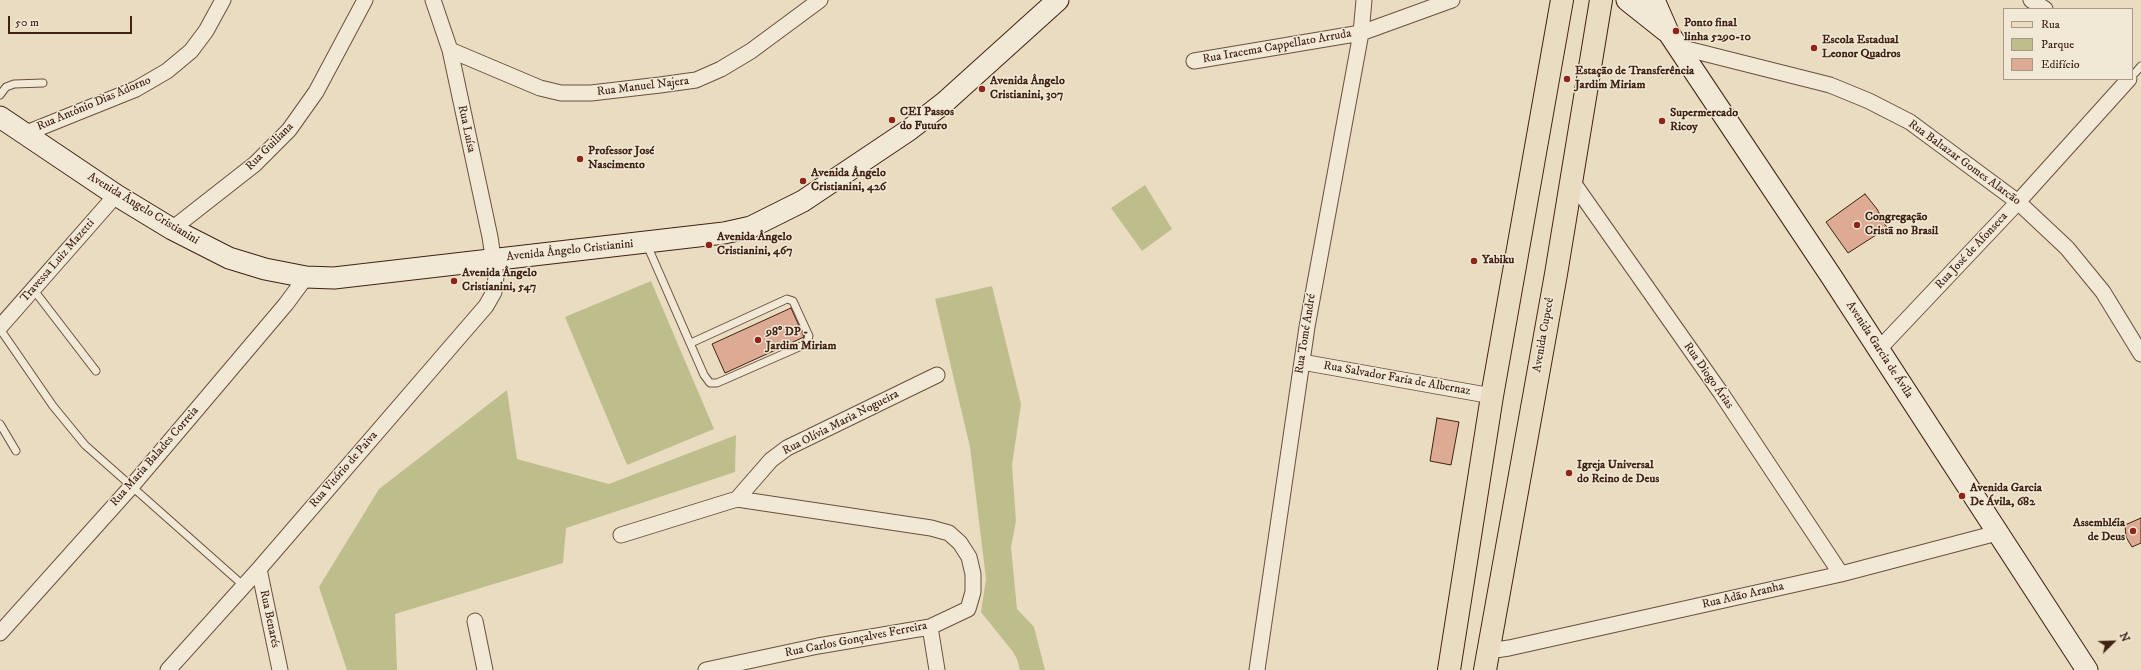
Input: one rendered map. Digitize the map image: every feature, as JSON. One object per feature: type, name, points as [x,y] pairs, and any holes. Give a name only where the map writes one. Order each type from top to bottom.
[{"type":"main road","points":[[1450,670],[1492,396],[1562,0]]},
{"type":"main road","name":"Avenida Cupecê","points":[[1487,660],[1572,181],[1601,0]]},
{"type":"street","name":"Rua Antônio Dias Adorno","points":[[24,134],[136,89],[167,71],[191,51],[206,31],[224,0]]},
{"type":"street","name":"Rua Guiliana","points":[[172,229],[255,164],[289,130],[316,92],[365,0]]},
{"type":"street","name":"Rua Luísa","points":[[433,0],[450,50],[494,260]]},
{"type":"street","name":"Rua Manuel Najera","points":[[450,50],[540,88],[561,93],[591,93],[660,85],[696,80],[721,69],[751,51],[820,0]]},
{"type":"street","name":"Avenida Ângelo Cristianini","points":[[0,117],[116,195],[172,229],[229,258],[265,269],[306,277],[334,278],[646,243],[724,233],[751,227],[803,201],[915,125],[945,102],[1058,0]]},
{"type":"street","name":"Rua Tomé André","points":[[1257,670],[1320,249],[1361,33],[1364,0]]},
{"type":"street","name":"Rua Iracema Cappellato Arruda","points":[[1194,61],[1361,33],[1452,0]]},
{"type":"street","name":"Avenida Garcia de Ávila","points":[[1627,0],[1674,40]]},
{"type":"street","name":"Avenida Garcia de Ávila","points":[[1654,0],[1674,40],[2087,670]]},
{"type":"street","points":[[2031,0],[2043,8]]},
{"type":"street","name":"Rua Baltazar Gomes Alarcão","points":[[1674,40],[1830,85],[1869,101],[1910,122],[2018,202],[2067,248],[2103,292],[2141,354]]},
{"type":"street","name":"Rua José de Afonseca","points":[[1878,350],[2018,202],[2130,80]]},
{"type":"street","name":"Rua Diogo Árias","points":[[1572,181],[1721,393],[1841,574]]},
{"type":"street","name":"Travessa Luiz Mazetti","points":[[0,328],[116,195]]},
{"type":"street","name":"Rua Vitório de Paiva","points":[[176,666],[486,306],[494,292],[496,277],[494,260]]},
{"type":"street","name":"Rua Maria Balades Correia","points":[[0,633],[131,487],[286,304],[306,277]]},
{"type":"street","name":"Rua Salvador Faria de Albernaz","points":[[1302,362],[1492,396]]},
{"type":"street","name":"Rua Olívia Maria Nogueira","points":[[737,499],[771,460],[787,448],[937,375]]},
{"type":"street","points":[[622,535],[737,499]]},
{"type":"street","name":"Rua Carlos Gonçalves Ferreira","points":[[706,670],[818,646],[930,627],[968,609],[973,592],[973,574],[969,557],[960,543],[949,533],[931,528],[737,499]]},
{"type":"street","name":"Rua Adão Aranha","points":[[1487,660],[1509,648],[1841,574],[1997,533]]},
{"type":"street","name":"Rua Benarés","points":[[259,569],[280,670]]},
{"type":"street","points":[[475,621],[484,670]]},
{"type":"street","points":[[930,627],[937,670]]},
{"type":"lane","points":[[0,95],[6,87],[14,84],[43,83]]},
{"type":"lane","points":[[646,243],[704,375],[708,381],[714,384],[806,344],[809,336],[793,301],[788,299],[690,343]]},
{"type":"lane","points":[[33,289],[96,372]]},
{"type":"lane","points":[[0,328],[72,431],[131,487],[244,586]]},
{"type":"lane","points":[[0,424],[16,451]]},
{"type":"green space","points":[[1145,185],[1172,229],[1142,251],[1111,208]]},
{"type":"green space","points":[[651,281],[714,429],[627,465],[565,317]]},
{"type":"green space","points":[[992,286],[1021,404],[1012,465],[1016,521],[1011,547],[1017,609],[1034,627],[1045,670],[1020,670],[1013,652],[981,612],[986,579],[970,447],[935,299]]},
{"type":"green space","points":[[507,390],[517,459],[609,484],[736,435],[735,472],[566,528],[563,563],[395,614],[397,670],[347,670],[319,587],[379,489]]},
{"type":"building","name":"Congregação Cristã no Brasil","points":[[1865,194],[1877,209],[1887,228],[1848,253],[1826,222]]},
{"type":"building","name":"98º DP - Jardim Miriam","points":[[791,308],[804,337],[725,373],[712,344]]},
{"type":"building","points":[[1437,418],[1459,422],[1451,465],[1430,461]]},
{"type":"building","name":"Assembléia de Deus","points":[[2141,518],[2141,543],[2132,547],[2126,537],[2125,525]]},
{"type":"place","name":"Ponto final linha 5290-10","points":[[1676,31]]},
{"type":"place","name":"Escola Estadual Leonor Quadros","points":[[1814,48]]},
{"type":"place","name":"Estação de Transferência Jardim Miriam","points":[[1567,79]]},
{"type":"place","name":"Avenida Ângelo Cristianini, 307","points":[[982,89]]},
{"type":"place","name":"CEI Passos do Futuro","points":[[892,120]]},
{"type":"place","name":"Supermercado Ricoy","points":[[1662,121]]},
{"type":"place","name":"Professor José Nascimento","points":[[580,159]]},
{"type":"place","name":"Avenida Ângelo Cristianini, 426","points":[[803,181]]},
{"type":"place","name":"Congregação Cristã no Brasil","points":[[1857,225]]},
{"type":"place","name":"Avenida Ângelo Cristianini, 467","points":[[709,245]]},
{"type":"place","name":"Yabiku","points":[[1474,261]]},
{"type":"place","name":"Avenida Ângelo Cristianini, 547","points":[[454,281]]},
{"type":"place","name":"98º DP - Jardim Miriam","points":[[758,340]]},
{"type":"place","name":"Igreja Universal do Reino de Deus","points":[[1569,473]]},
{"type":"place","name":"Avenida Garcia De Ávila, 682","points":[[1962,496]]},
{"type":"place","name":"Assembléia de Deus","points":[[2133,531]]}]
